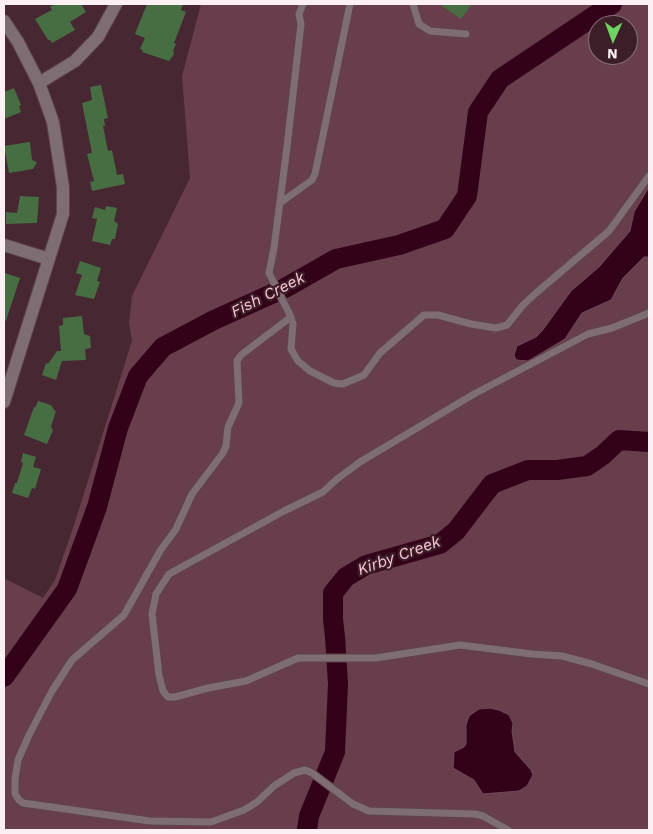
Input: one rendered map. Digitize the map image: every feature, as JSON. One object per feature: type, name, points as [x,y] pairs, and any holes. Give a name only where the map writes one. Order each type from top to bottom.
[{"type":"street","points":[[39,83],[75,61],[98,37],[116,4]]},
{"type":"street","points":[[4,21],[18,42],[39,83],[53,122],[58,148],[63,214],[4,402]]},
{"type":"street","points":[[4,245],[49,259]]},
{"type":"lane","points":[[303,4],[299,14],[301,24],[280,202],[269,273],[294,324],[292,349],[298,360],[310,371],[334,383],[343,384],[364,375],[380,353],[424,314],[438,315],[471,324],[496,328],[507,325],[523,305],[536,293],[609,231],[649,176]]},
{"type":"lane","points":[[280,202],[312,180],[315,174],[350,4]]},
{"type":"lane","points":[[413,4],[419,24],[430,31],[466,34]]},
{"type":"lane","points":[[649,313],[612,328],[588,334],[474,394],[360,462],[337,478],[323,492],[284,511],[169,574],[160,586],[154,602],[152,622],[163,691],[168,697],[246,681],[298,658],[397,656],[460,645],[562,656],[592,664],[649,684]]},
{"type":"lane","points":[[290,314],[241,355],[237,361],[239,403],[228,427],[226,446],[223,453],[192,494],[176,529],[160,551],[124,615],[72,660],[52,691],[18,760],[15,794],[23,803],[150,821],[212,822],[244,810],[257,802],[274,786],[294,773],[305,770],[312,773],[353,804],[369,811],[475,814],[483,816],[508,830]]},
{"type":"shaded area","points":[[201,4],[649,4],[649,830],[4,830],[4,578],[43,598],[55,580],[132,341],[129,323],[132,296],[190,178],[182,76]]},
{"type":"shaded area","points":[[649,187],[649,257],[644,257],[623,278],[611,300],[582,313],[565,339],[528,361],[516,360],[514,355],[517,346],[536,337],[542,331],[571,291],[599,267],[630,231],[634,212]]},
{"type":"shaded area","points":[[490,708],[509,715],[513,723],[512,731],[515,752],[531,770],[533,775],[527,786],[519,791],[483,794],[474,780],[453,768],[454,752],[466,744],[466,725],[469,716],[479,709]]},
{"type":"building","points":[[55,4],[81,4],[86,12],[70,22],[75,30],[52,43],[48,40],[35,19],[52,10],[50,7]]},
{"type":"building","points":[[147,4],[183,4],[181,10],[186,12],[174,43],[176,44],[173,51],[174,54],[169,61],[142,52],[143,50],[140,49],[145,38],[135,34]]},
{"type":"building","points":[[439,4],[472,4],[461,19]]},
{"type":"building","points":[[101,85],[108,118],[104,119],[105,126],[103,126],[108,151],[112,150],[117,175],[123,174],[125,184],[92,191],[90,182],[94,181],[87,154],[92,153],[82,103],[92,100],[90,87]]},
{"type":"building","points":[[14,88],[21,105],[19,106],[21,112],[4,119],[4,92]]},
{"type":"building","points":[[30,142],[32,160],[37,162],[33,169],[9,173],[4,146]]},
{"type":"building","points":[[20,196],[39,197],[37,223],[6,224],[6,212],[17,213]]},
{"type":"building","points":[[106,206],[117,208],[114,221],[118,224],[115,239],[112,239],[110,245],[92,241],[97,219],[92,218],[95,207],[105,210]]},
{"type":"building","points":[[80,261],[101,268],[97,281],[100,282],[94,299],[75,295],[82,275],[76,273]]},
{"type":"building","points":[[5,273],[20,278],[6,321],[4,320]]},
{"type":"building","points":[[82,316],[84,334],[90,336],[91,348],[85,349],[86,360],[62,361],[56,380],[42,375],[46,363],[48,364],[57,351],[61,351],[59,326],[63,325],[63,318]]},
{"type":"building","points":[[38,401],[51,405],[56,411],[51,427],[53,430],[47,444],[24,435]]},
{"type":"building","points":[[23,453],[36,457],[33,467],[41,469],[35,489],[32,488],[28,498],[12,493],[23,463],[21,462]]},
{"type":"waterway","name":"Fish Creek","points":[[4,677],[67,589],[97,507],[118,428],[138,376],[163,347],[214,320],[285,288],[336,259],[399,245],[445,229],[467,196],[478,112],[500,79],[612,4]]},
{"type":"waterway","name":"Kirby Creek","points":[[307,830],[309,816],[335,752],[338,684],[333,593],[346,577],[366,565],[440,544],[456,531],[492,484],[528,470],[557,470],[587,466],[603,455],[619,440],[649,442]]}]
